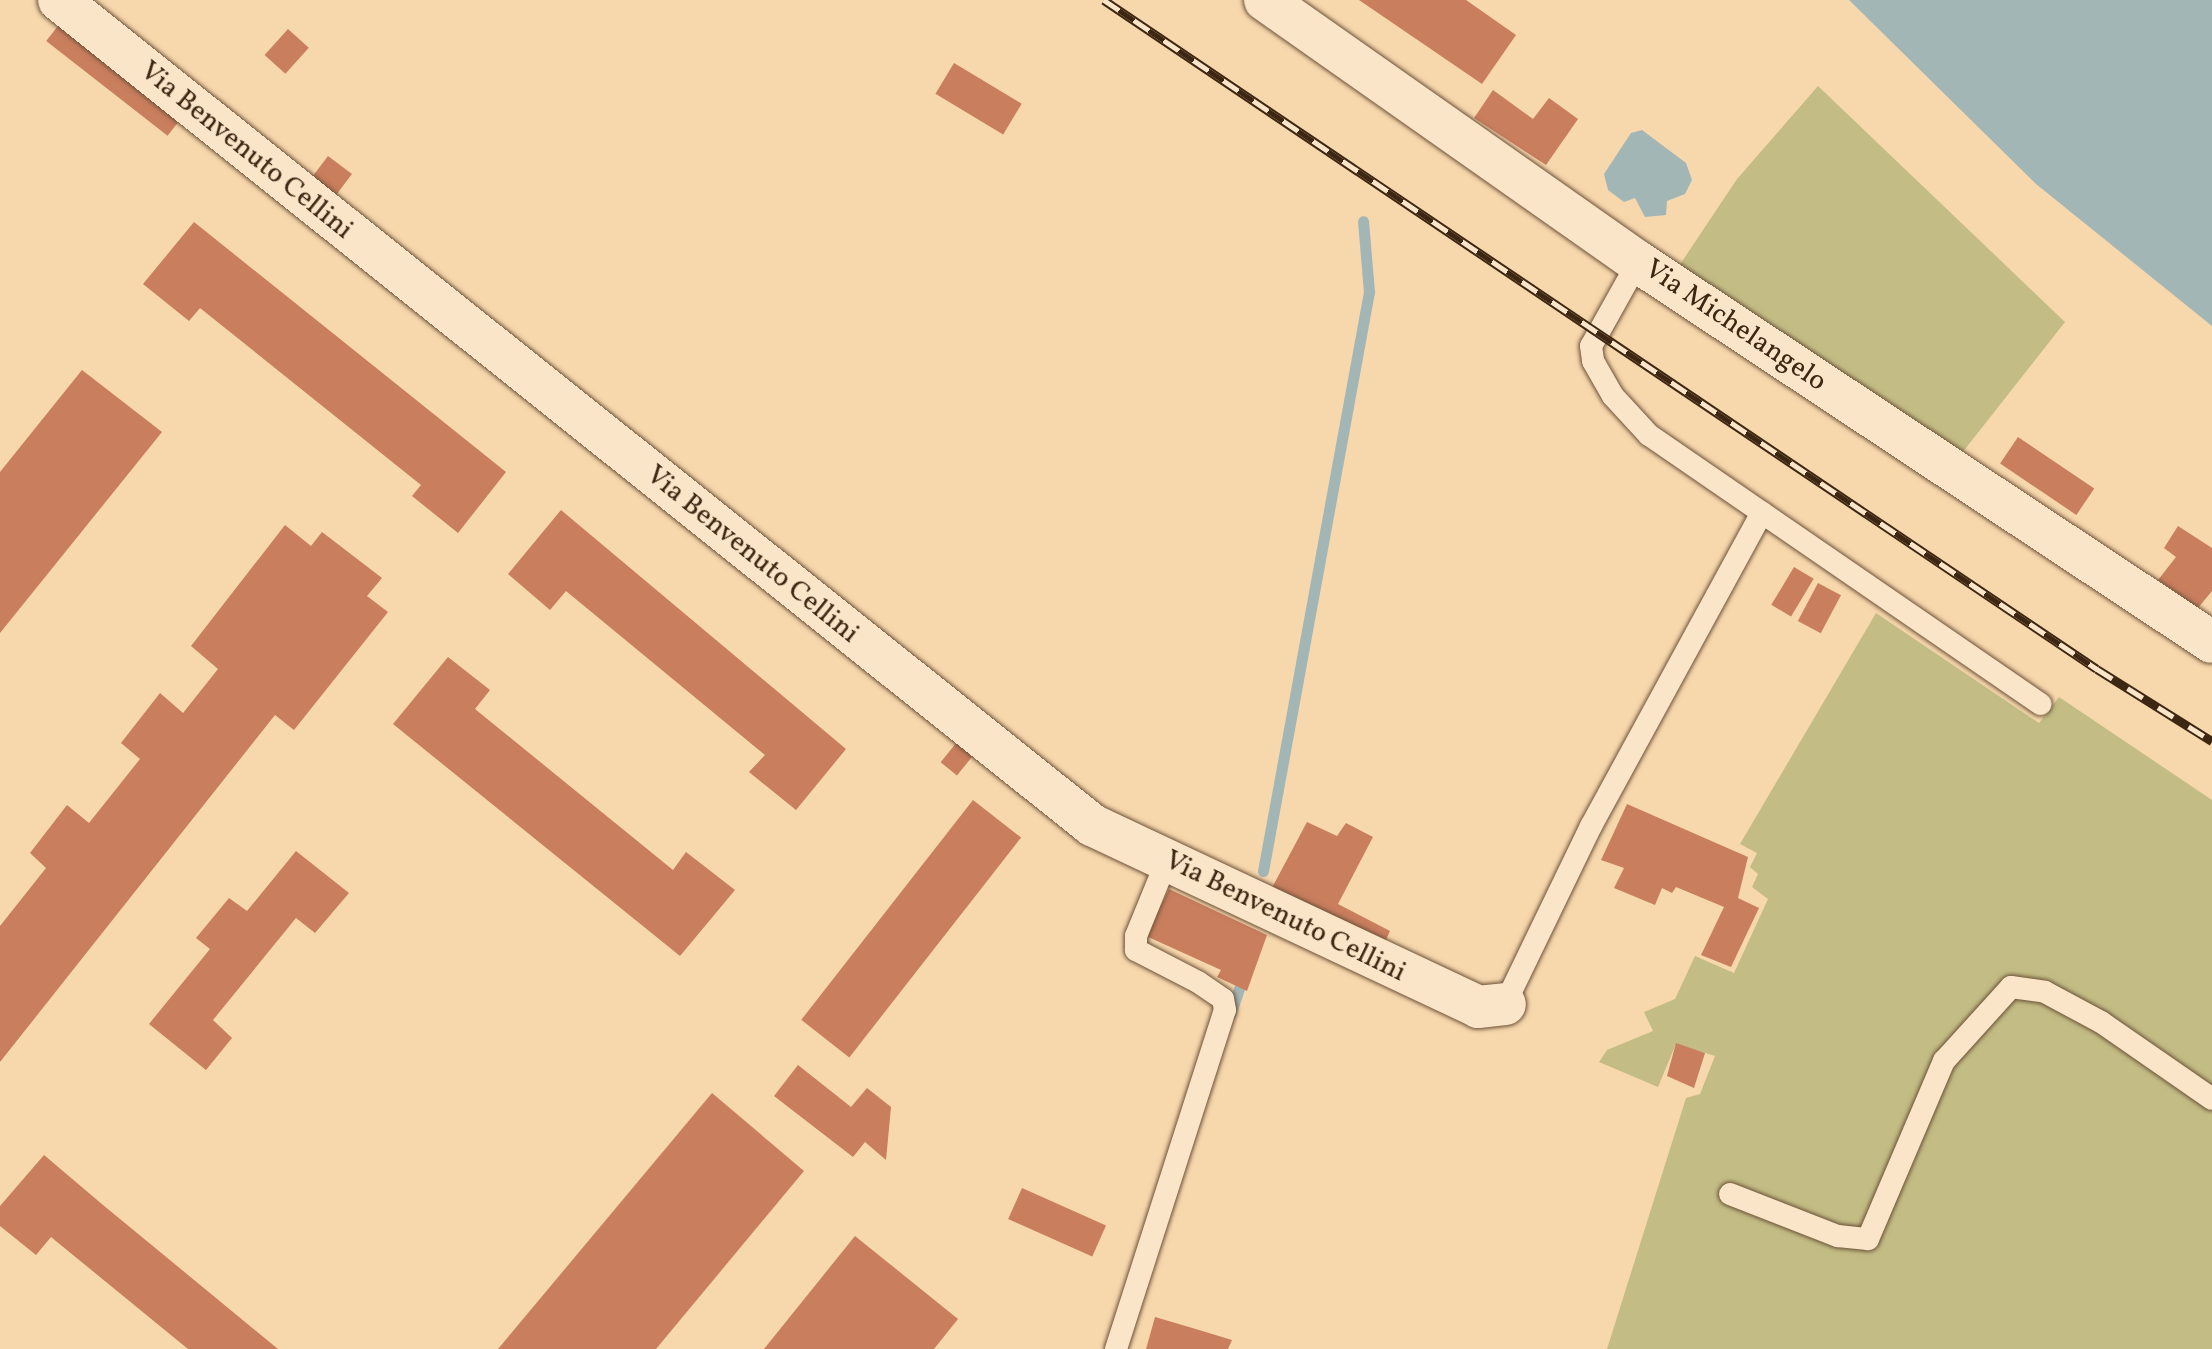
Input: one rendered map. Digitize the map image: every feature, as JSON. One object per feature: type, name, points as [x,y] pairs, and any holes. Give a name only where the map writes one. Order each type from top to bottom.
[{"type":"street","name":"Via Benvenuto Cellini","points":[[59,0],[1092,825],[1295,925],[1478,1007],[1505,1004]]},
{"type":"street","name":"Via Michelangelo","points":[[1265,0],[1638,262],[2212,642]]},
{"type":"lane","points":[[1638,262],[1591,346],[1593,361],[1613,396],[1649,435],[2040,704]]},
{"type":"lane","points":[[1505,1004],[1591,826],[1762,513]]},
{"type":"lane","points":[[1116,1349],[1225,1010],[1223,999],[1198,982],[1136,950],[1136,936],[1167,860]]},
{"type":"lane","points":[[1730,1194],[1838,1236],[1868,1239],[1944,1061],[2011,987],[2045,992],[2101,1022],[2212,1099]]},
{"type":"shaded area","points":[[1849,0],[2212,0],[2212,326],[2036,184]]},
{"type":"shaded area","points":[[1818,86],[2065,322],[1958,458],[1679,266],[1737,179]]},
{"type":"shaded area","points":[[1642,130],[1686,163],[1692,180],[1685,194],[1667,201],[1666,215],[1645,217],[1635,198],[1624,202],[1608,190],[1604,174],[1631,133]]},
{"type":"shaded area","points":[[1876,613],[2039,723],[2059,697],[2212,800],[2212,1349],[1607,1349],[1686,1098],[1700,1094],[1715,1056],[1676,1044],[1658,1087],[1599,1062],[1607,1050],[1653,1031],[1644,1012],[1675,999],[1695,956],[1734,973],[1768,899],[1752,887],[1758,874],[1750,867],[1757,853],[1740,844]]},
{"type":"building","points":[[1359,0],[1466,0],[1516,35],[1482,84]]},
{"type":"building","points":[[61,22],[182,117],[168,136],[46,41]]},
{"type":"building","points":[[288,29],[309,48],[285,74],[265,55]]},
{"type":"building","points":[[954,63],[1022,104],[1003,135],[935,94]]},
{"type":"building","points":[[1493,90],[1533,119],[1549,98],[1578,119],[1546,165],[1474,118]]},
{"type":"building","points":[[328,156],[352,174],[336,196],[312,178]]},
{"type":"building","points":[[194,222],[506,472],[458,533],[412,496],[421,485],[200,308],[189,321],[143,284]]},
{"type":"building","points":[[82,370],[162,432],[0,633],[0,472]]},
{"type":"building","points":[[2018,437],[2094,488],[2076,515],[2000,464]]},
{"type":"building","points":[[561,510],[846,749],[796,810],[749,772],[765,755],[566,591],[550,610],[508,574]]},
{"type":"building","points":[[285,525],[311,546],[322,532],[382,578],[367,596],[388,612],[294,730],[275,715],[0,1062],[0,926],[46,868],[30,853],[67,805],[89,823],[140,759],[121,743],[160,693],[183,713],[218,669],[191,646]]},
{"type":"building","points":[[2178,526],[2212,548],[2212,591],[2198,608],[2158,580],[2176,557],[2164,548]]},
{"type":"building","points":[[1794,567],[1814,579],[1791,617],[1771,605]]},
{"type":"building","points":[[1818,583],[1841,595],[1821,633],[1798,621]]},
{"type":"building","points":[[448,657],[490,690],[475,709],[673,870],[686,852],[735,890],[680,956],[393,724]]},
{"type":"building","points":[[957,742],[973,755],[957,775],[941,762]]},
{"type":"building","points":[[973,800],[1021,838],[849,1057],[801,1020]]},
{"type":"building","points":[[1627,804],[1748,857],[1738,898],[1759,908],[1731,967],[1701,955],[1724,907],[1676,887],[1672,893],[1662,888],[1655,905],[1614,888],[1624,868],[1601,860]]},
{"type":"building","points":[[1307,822],[1337,836],[1346,823],[1373,837],[1338,904],[1390,931],[1381,951],[1266,899]]},
{"type":"building","points":[[296,851],[349,893],[315,933],[296,918],[213,1020],[232,1038],[206,1070],[149,1024],[210,949],[196,938],[229,898],[247,911]]},
{"type":"building","points":[[1169,889],[1267,935],[1247,991],[1217,977],[1221,970],[1146,936]]},
{"type":"building","points":[[1676,1043],[1705,1053],[1694,1088],[1667,1076]]},
{"type":"building","points":[[798,1065],[851,1107],[867,1088],[891,1107],[886,1160],[865,1142],[853,1157],[774,1096]]},
{"type":"building","points":[[712,1093],[804,1171],[656,1349],[498,1349]]},
{"type":"building","points":[[44,1155],[278,1349],[188,1349],[51,1237],[36,1255],[0,1226],[0,1206]]},
{"type":"building","points":[[1022,1188],[1106,1225],[1092,1256],[1008,1219]]},
{"type":"building","points":[[855,1236],[958,1319],[934,1349],[764,1349]]},
{"type":"building","points":[[1155,1317],[1232,1340],[1228,1349],[1146,1349]]},
{"type":"waterway","points":[[1263,871],[1369,292],[1363,221]]},
{"type":"waterway","points":[[1230,1015],[1244,974]]},
{"type":"railway","points":[[1104,0],[2097,669],[2212,741]]}]
